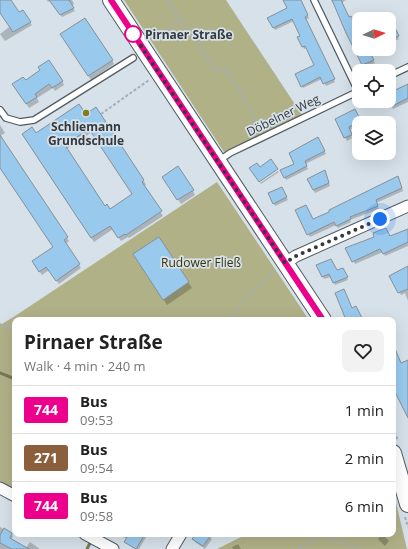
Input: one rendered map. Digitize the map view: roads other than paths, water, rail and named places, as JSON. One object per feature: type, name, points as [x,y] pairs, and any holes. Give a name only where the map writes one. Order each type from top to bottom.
[{"type":"street","points":[[111,0],[321,317]]},
{"type":"street","points":[[285,263],[296,256],[408,206]]},
{"type":"street","points":[[399,458],[408,504]]},
{"type":"street","points":[[0,488],[12,494]]},
{"type":"street","points":[[91,537],[113,549]]},
{"type":"street","points":[[172,549],[179,537]]},
{"type":"lane","points":[[314,0],[352,77]]},
{"type":"lane","points":[[0,110],[6,118],[20,122],[34,120],[133,58]]},
{"type":"lane","points":[[396,73],[408,67]]},
{"type":"lane","name":"Döbelner Weg","points":[[218,161],[246,145],[352,94]]},
{"type":"waterway","name":"Rudower Fließ","points":[[0,373],[12,378]]},
{"type":"waterway","points":[[87,549],[90,543]]},
{"type":"place","name":"Pirnaer Straße","points":[[133,34]]},
{"type":"place","name":"Schliemann Grundschule","points":[[86,113]]}]
